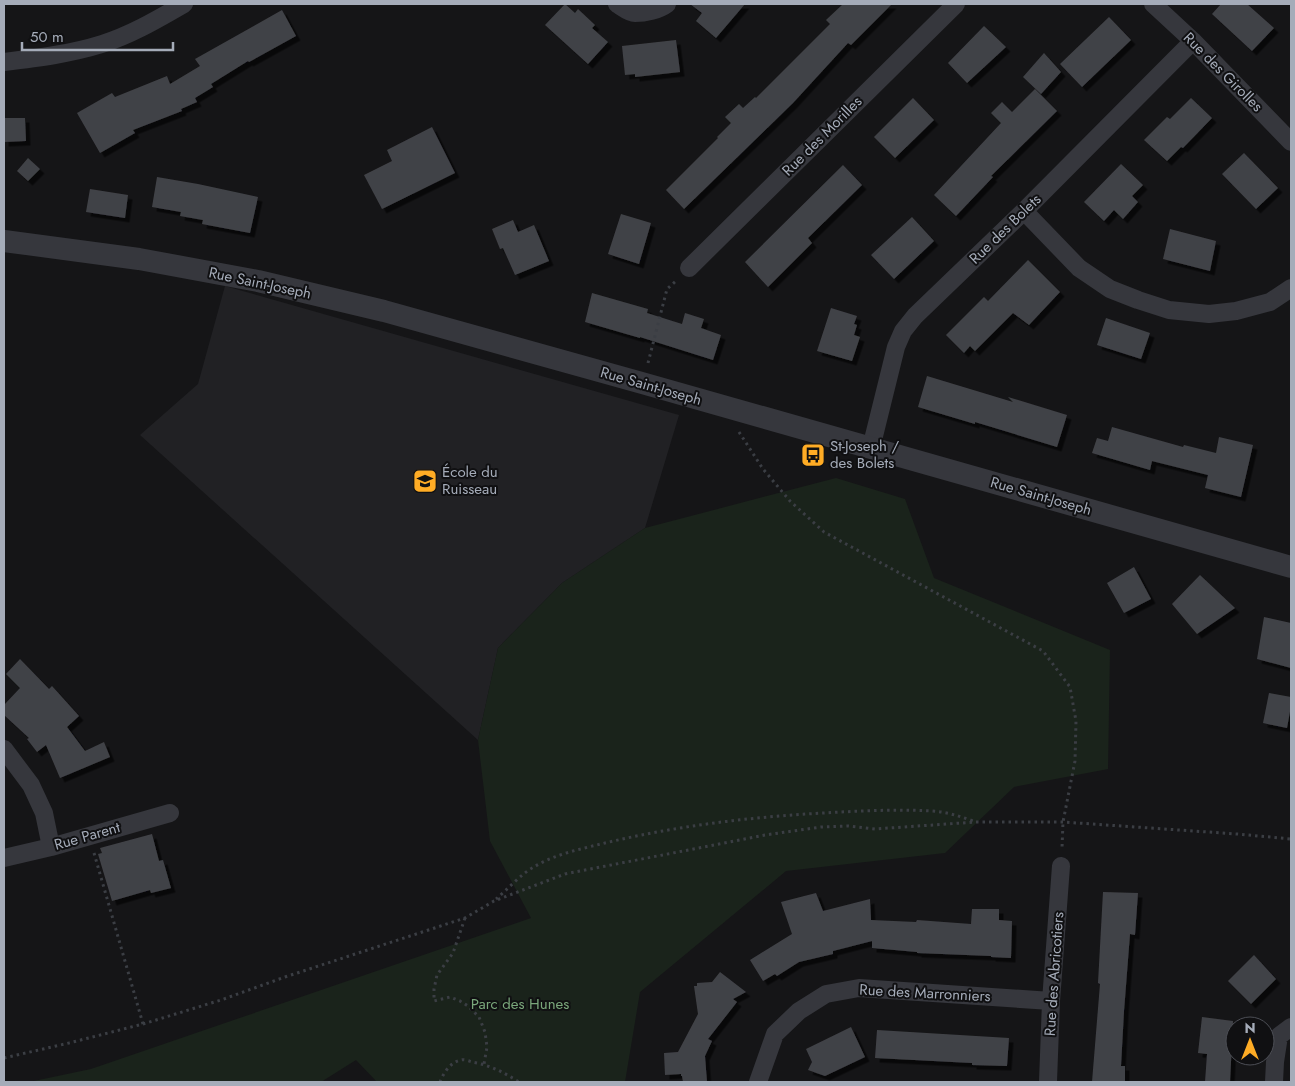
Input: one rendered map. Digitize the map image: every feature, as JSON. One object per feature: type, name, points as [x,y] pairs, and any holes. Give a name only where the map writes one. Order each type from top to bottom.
[{"type":"street","points":[[4,62],[60,55],[103,44],[139,29],[184,4]]},
{"type":"street","points":[[617,4],[634,13],[650,11],[667,4]]},
{"type":"street","name":"Rue des Morilles","points":[[689,268],[956,4]]},
{"type":"street","name":"Rue des Girolles","points":[[1153,4],[1291,142]]},
{"type":"street","name":"Rue des Bolets","points":[[871,448],[891,365],[903,331],[915,316],[1024,211],[1192,41]]},
{"type":"street","points":[[1024,211],[1079,268],[1110,289],[1169,310],[1209,314],[1236,311],[1270,302],[1291,288]]},
{"type":"street","name":"Rue Saint-Joseph","points":[[4,241],[139,259],[258,281],[384,312],[1291,567]]},
{"type":"street","points":[[4,749],[31,785],[44,813],[51,847]]},
{"type":"street","name":"Rue Parent","points":[[4,858],[51,847],[170,813]]},
{"type":"street","name":"Rue des Abricotiers","points":[[1048,1082],[1051,1000],[1061,866]]},
{"type":"street","name":"Rue des Marronniers","points":[[758,1082],[774,1034],[799,1011],[826,994],[859,988],[1051,1000]]},
{"type":"street","points":[[1274,1082],[1279,1036],[1291,1026]]},
{"type":"path","points":[[642,383],[667,289],[689,268]]},
{"type":"path","points":[[721,406],[763,469],[790,501],[824,532],[1043,651],[1070,687],[1076,721],[1074,761],[1063,822],[1061,866]]},
{"type":"path","points":[[494,901],[532,867],[553,858],[577,850],[628,838],[689,827],[778,816],[860,811],[934,811],[953,814],[976,822]]},
{"type":"path","points":[[4,1058],[143,1024],[220,1000],[465,918],[494,901],[565,874],[765,835],[820,827],[848,826],[875,829],[976,822],[1063,822],[1237,834],[1291,840]]},
{"type":"path","points":[[89,836],[143,1024]]},
{"type":"path","points":[[465,918],[453,953],[437,975],[434,1000],[450,997],[460,1000],[479,1017],[485,1032],[487,1047],[484,1064]]},
{"type":"path","points":[[440,1082],[444,1072],[461,1060],[484,1064],[519,1082]]},
{"type":"shaded area","name":"École du Ruisseau","points":[[225,286],[679,415],[645,528],[562,583],[498,648],[478,740],[140,435],[198,384]]},
{"type":"green space","name":"Parc des Hunes","points":[[836,478],[905,499],[934,578],[1110,650],[1108,769],[1014,787],[945,853],[786,871],[640,992],[625,1082],[377,1082],[356,1060],[321,1082],[29,1082],[91,1069],[531,918],[490,841],[478,740],[498,648],[562,583],[645,528]]},
{"type":"building","points":[[565,4],[575,13],[578,9],[595,25],[592,28],[608,42],[588,64],[545,25]]},
{"type":"building","points":[[690,4],[745,4],[716,38],[696,21],[702,13]]},
{"type":"building","points":[[843,4],[892,4],[851,45],[848,43],[793,103],[684,209],[666,190],[731,123],[725,117],[739,104],[743,108],[756,98],[830,24],[826,20]]},
{"type":"building","points":[[1221,4],[1247,4],[1274,28],[1252,51],[1212,14]]},
{"type":"building","points":[[282,10],[296,36],[248,61],[211,84],[213,87],[195,98],[197,102],[181,109],[182,111],[133,130],[135,133],[100,153],[77,113],[112,93],[115,97],[167,76],[170,84],[200,66],[195,59]]},
{"type":"building","points":[[1109,17],[1131,40],[1082,87],[1060,64]]},
{"type":"building","points":[[984,26],[1006,47],[967,83],[948,63]]},
{"type":"building","points":[[676,40],[680,72],[635,77],[635,74],[625,75],[622,46]]},
{"type":"building","points":[[1044,53],[1061,72],[1041,94],[1023,77]]},
{"type":"building","points":[[1035,89],[1057,111],[991,176],[993,177],[956,216],[934,195],[1001,123],[991,113],[1002,102],[1012,112]]},
{"type":"building","points":[[913,98],[934,120],[895,158],[874,137]]},
{"type":"building","points":[[1191,98],[1212,118],[1183,148],[1181,147],[1167,161],[1144,140],[1167,117],[1170,119]]},
{"type":"building","points":[[4,118],[25,118],[26,141],[4,142]]},
{"type":"building","points":[[432,127],[455,173],[382,209],[364,175],[392,161],[387,150]]},
{"type":"building","points":[[1244,153],[1278,188],[1256,209],[1222,174]]},
{"type":"building","points":[[28,158],[40,169],[28,181],[17,171]]},
{"type":"building","points":[[1121,164],[1143,185],[1132,196],[1138,202],[1123,219],[1114,210],[1104,221],[1084,202]]},
{"type":"building","points":[[843,165],[862,185],[808,238],[812,243],[768,287],[745,262]]},
{"type":"building","points":[[157,177],[258,197],[250,233],[202,224],[203,220],[180,216],[181,212],[152,207]]},
{"type":"building","points":[[90,189],[128,195],[125,218],[86,212]]},
{"type":"building","points":[[621,214],[651,223],[639,264],[608,254]]},
{"type":"building","points":[[912,217],[934,241],[894,279],[871,255]]},
{"type":"building","points":[[513,220],[518,232],[534,225],[549,261],[515,275],[503,248],[500,249],[492,229]]},
{"type":"building","points":[[1170,229],[1216,241],[1210,271],[1163,259]]},
{"type":"building","points":[[1028,260],[1060,292],[1029,325],[1013,313],[975,351],[970,346],[964,353],[946,335],[984,297],[988,301]]},
{"type":"building","points":[[592,293],[648,309],[647,313],[682,324],[685,313],[704,319],[701,328],[721,335],[713,360],[585,322]]},
{"type":"building","points":[[831,308],[857,316],[854,324],[857,325],[854,335],[860,337],[852,361],[817,351]]},
{"type":"building","points":[[1106,318],[1150,333],[1141,359],[1097,345]]},
{"type":"building","points":[[927,376],[1013,402],[1008,397],[1067,415],[1057,447],[918,407]]},
{"type":"building","points":[[1112,427],[1183,447],[1184,445],[1216,453],[1219,437],[1253,445],[1241,497],[1205,488],[1208,475],[1152,461],[1150,470],[1092,453],[1097,438],[1108,441]]},
{"type":"building","points":[[1134,567],[1151,599],[1124,613],[1107,583]]},
{"type":"building","points":[[1200,575],[1235,608],[1197,634],[1172,604]]},
{"type":"building","points":[[1264,617],[1291,623],[1291,668],[1257,659]]},
{"type":"building","points":[[20,659],[49,689],[52,686],[79,716],[67,727],[85,751],[104,742],[110,757],[60,778],[46,745],[37,752],[27,739],[29,738],[4,715],[4,705],[20,688],[6,674]]},
{"type":"building","points":[[1269,693],[1291,697],[1287,728],[1263,723]]},
{"type":"building","points":[[152,834],[159,861],[163,860],[171,888],[151,893],[150,890],[112,901],[98,854],[102,853],[100,848]]},
{"type":"building","points":[[1103,892],[1138,893],[1135,935],[1130,934],[1124,1011],[1121,1066],[1125,1066],[1125,1082],[1092,1082],[1100,984],[1098,983]]},
{"type":"building","points":[[816,893],[823,911],[870,899],[871,920],[916,922],[917,920],[971,924],[972,909],[999,909],[999,920],[1012,921],[1011,958],[917,953],[872,948],[872,941],[833,951],[833,954],[799,962],[777,976],[775,974],[763,981],[750,960],[792,934],[781,902]]},
{"type":"building","points":[[1254,955],[1276,979],[1251,1004],[1228,981]]},
{"type":"building","points":[[720,972],[746,992],[733,999],[737,1002],[708,1039],[712,1041],[705,1056],[707,1082],[683,1082],[681,1074],[665,1075],[664,1053],[678,1052],[698,1014],[694,986],[697,986],[697,983],[712,982]]},
{"type":"building","points":[[1202,1017],[1225,1020],[1225,1066],[1231,1066],[1230,1082],[1205,1082],[1207,1054],[1198,1053]]},
{"type":"building","points":[[851,1027],[865,1057],[825,1076],[808,1070],[812,1062],[806,1049]]},
{"type":"building","points":[[877,1030],[1009,1038],[1007,1066],[875,1058]]},
{"type":"place","name":"St-Joseph / des Bolets","points":[[813,455]]},
{"type":"place","name":"École du Ruisseau","points":[[425,481]]}]
